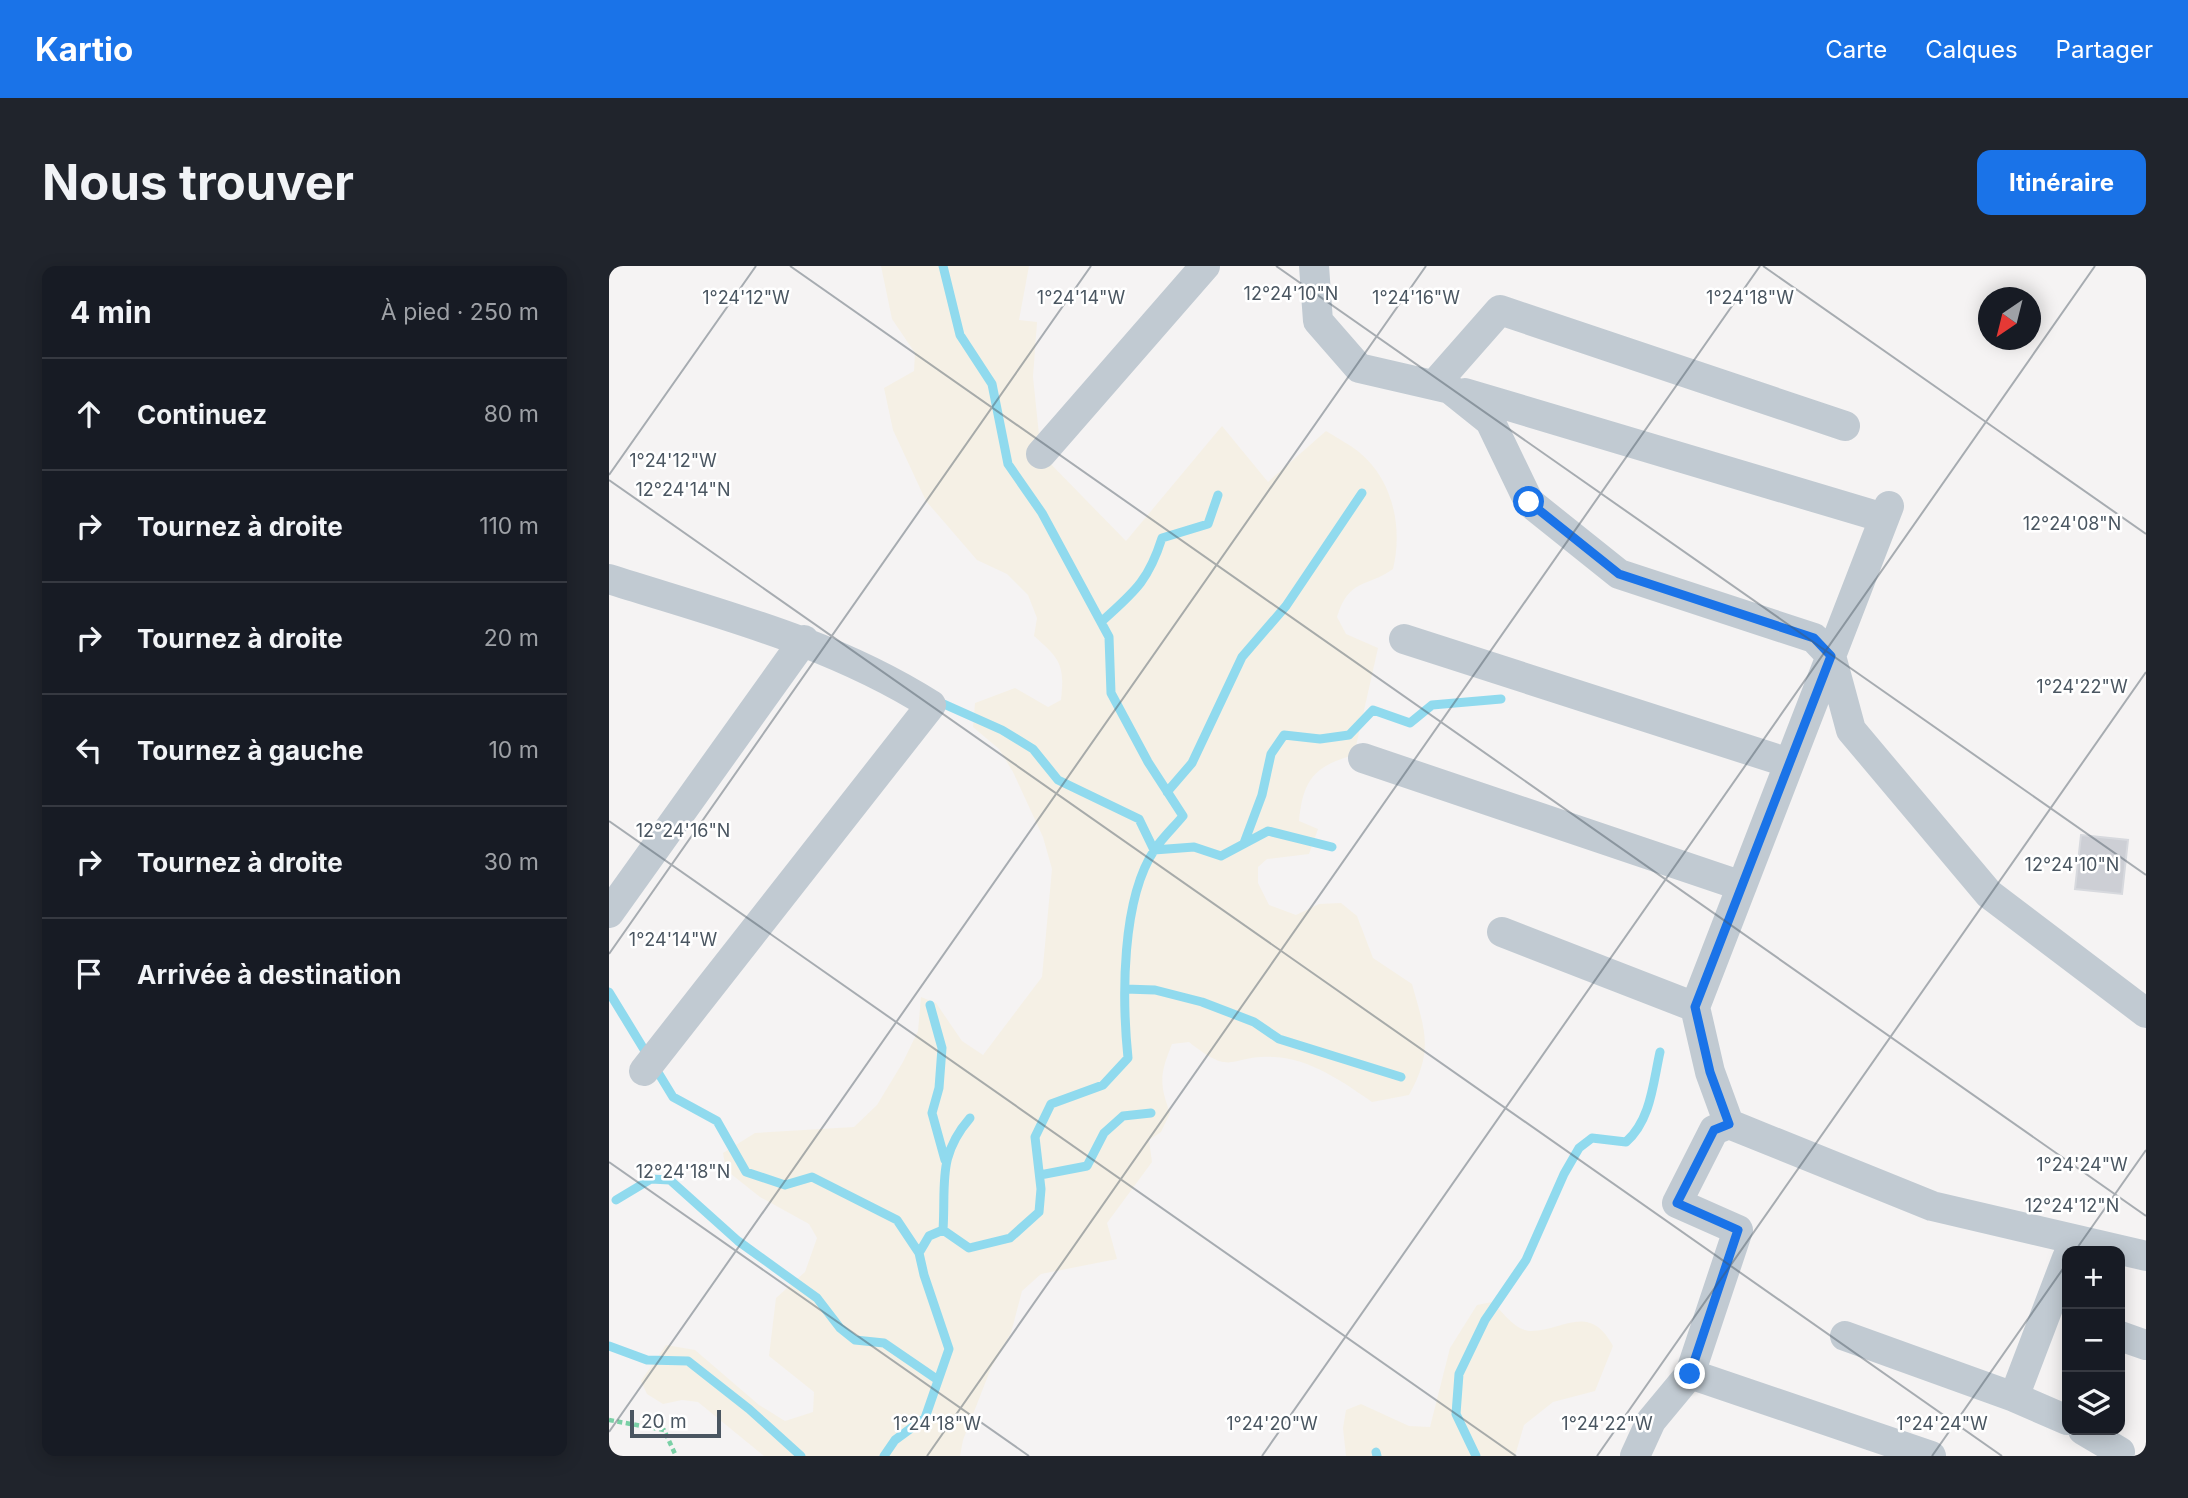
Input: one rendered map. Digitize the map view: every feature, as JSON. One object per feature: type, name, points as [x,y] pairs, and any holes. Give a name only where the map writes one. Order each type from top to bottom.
[{"type":"street","points":[[1041,454],[1205,266]]},
{"type":"street","points":[[1314,266],[1318,321],[1359,368],[1442,387],[1886,512],[1695,1007],[1710,1072],[1729,1124]]},
{"type":"street","points":[[1442,387],[1500,310],[1845,426]]},
{"type":"street","points":[[1442,387],[1490,421],[1529,502],[1619,574],[1814,638],[1831,656],[1851,730],[1989,894],[2146,1013]]},
{"type":"street","points":[[609,579],[804,640],[905,688],[931,705],[644,1071]]},
{"type":"street","points":[[1404,639],[1789,763]]},
{"type":"street","points":[[609,913],[804,640]]},
{"type":"street","points":[[1363,758],[1741,886]]},
{"type":"street","points":[[1503,932],[1695,1007]]},
{"type":"street","points":[[1636,1456],[1651,1421],[1690,1374],[1738,1230],[1677,1203],[1714,1130],[1729,1124],[1932,1206],[2062,1247]]},
{"type":"street","points":[[2125,1254],[2146,1256]]},
{"type":"street","points":[[2014,1397],[2057,1316],[2062,1291]]},
{"type":"street","points":[[1845,1336],[2014,1397],[2062,1418]]},
{"type":"street","points":[[2125,1338],[2146,1345]]},
{"type":"street","points":[[1690,1374],[1931,1456]]},
{"type":"street","points":[[2091,1435],[2120,1452]]},
{"type":"path","points":[[609,1420],[664,1430],[675,1456]]},
{"type":"sand","points":[[881,266],[1029,266],[1019,320],[1037,322],[1033,377],[1041,454],[1126,541],[1222,426],[1268,482],[1326,431],[1359,452],[1380,476],[1396,521],[1393,569],[1353,590],[1347,596],[1337,617],[1346,634],[1378,648],[1354,755],[1329,764],[1313,777],[1308,785],[1299,821],[1318,829],[1309,854],[1267,859],[1258,867],[1258,883],[1269,905],[1296,915],[1319,904],[1341,903],[1357,916],[1373,958],[1412,984],[1421,1015],[1424,1052],[1422,1065],[1409,1095],[1372,1102],[1313,1067],[1287,1058],[1259,1057],[1224,1062],[1204,1053],[1189,1042],[1172,1044],[1162,1078],[1170,1113],[1161,1132],[1149,1140],[1152,1162],[1107,1223],[1117,1259],[1041,1274],[1022,1291],[1011,1333],[991,1368],[963,1440],[960,1456],[764,1456],[698,1402],[682,1400],[663,1404],[647,1394],[641,1381],[666,1345],[695,1350],[759,1405],[785,1421],[813,1412],[814,1392],[769,1356],[776,1298],[805,1272],[817,1238],[809,1224],[760,1197],[726,1170],[723,1153],[755,1133],[854,1127],[877,1105],[903,1062],[918,1031],[921,997],[936,1003],[962,1041],[983,1055],[1042,977],[1052,869],[1043,837],[1013,772],[999,749],[973,727],[975,703],[1015,688],[1048,707],[1061,700],[1061,670],[1055,657],[1034,636],[1037,618],[1028,595],[1007,574],[977,560],[926,501],[893,430],[884,388],[914,371],[915,353],[892,319]]},
{"type":"sand","points":[[1492,1302],[1525,1330],[1543,1330],[1575,1322],[1595,1325],[1613,1346],[1595,1391],[1553,1402],[1524,1425],[1515,1456],[1346,1456],[1343,1428],[1346,1410],[1361,1404],[1409,1426],[1430,1427],[1450,1348],[1477,1305]]},
{"type":"building","points":[[2081,835],[2128,840],[2122,894],[2075,889]]},
{"type":"waterway","points":[[884,1456],[895,1440],[925,1418],[949,1349],[919,1253],[929,1236],[943,1230],[969,1248],[1010,1238],[1039,1212],[1041,1189],[1035,1137],[1051,1104],[1103,1085],[1128,1058],[1125,979],[1130,922],[1136,894],[1155,849],[1183,816],[1148,762],[1111,693],[1109,637],[1042,513],[1008,464],[992,384],[960,335],[943,266]]},
{"type":"waterway","points":[[1167,792],[1192,763],[1242,657],[1286,606],[1362,493]]},
{"type":"waterway","points":[[1101,622],[1139,585],[1157,553],[1162,538],[1208,524],[1218,495]]},
{"type":"waterway","points":[[1244,843],[1262,795],[1271,754],[1284,735],[1320,739],[1349,735],[1373,710],[1410,723],[1432,705],[1501,699]]},
{"type":"waterway","points":[[937,701],[1002,730],[1033,749],[1058,780],[1139,819],[1154,850],[1194,847],[1221,856],[1268,831],[1332,847]]},
{"type":"waterway","points":[[1125,989],[1155,990],[1202,1002],[1254,1022],[1279,1039],[1401,1077]]},
{"type":"waterway","points":[[609,992],[673,1097],[717,1121],[746,1172],[785,1185],[812,1177],[897,1220],[919,1253]]},
{"type":"waterway","points":[[930,1005],[942,1048],[939,1088],[932,1113],[945,1160]]},
{"type":"waterway","points":[[1476,1456],[1456,1414],[1459,1374],[1485,1320],[1526,1260],[1564,1174],[1579,1148],[1592,1138],[1626,1142],[1641,1123],[1650,1100],[1660,1052]]},
{"type":"waterway","points":[[1040,1175],[1087,1166],[1104,1133],[1123,1116],[1151,1113]]},
{"type":"waterway","points":[[943,1230],[944,1184],[948,1158],[959,1132],[970,1118]]},
{"type":"waterway","points":[[616,1200],[651,1179],[670,1180],[738,1241],[817,1298],[840,1328],[855,1340],[884,1343],[938,1380]]},
{"type":"waterway","points":[[609,1346],[647,1360],[688,1361],[749,1409],[801,1456]]},
{"type":"waterway","points":[[1376,1452],[1377,1456]]},
{"type":"route","points":[[1529,502],[1619,574],[1814,638],[1831,656],[1695,1007],[1710,1072],[1729,1124],[1714,1130],[1677,1203],[1738,1230],[1690,1374]]}]
